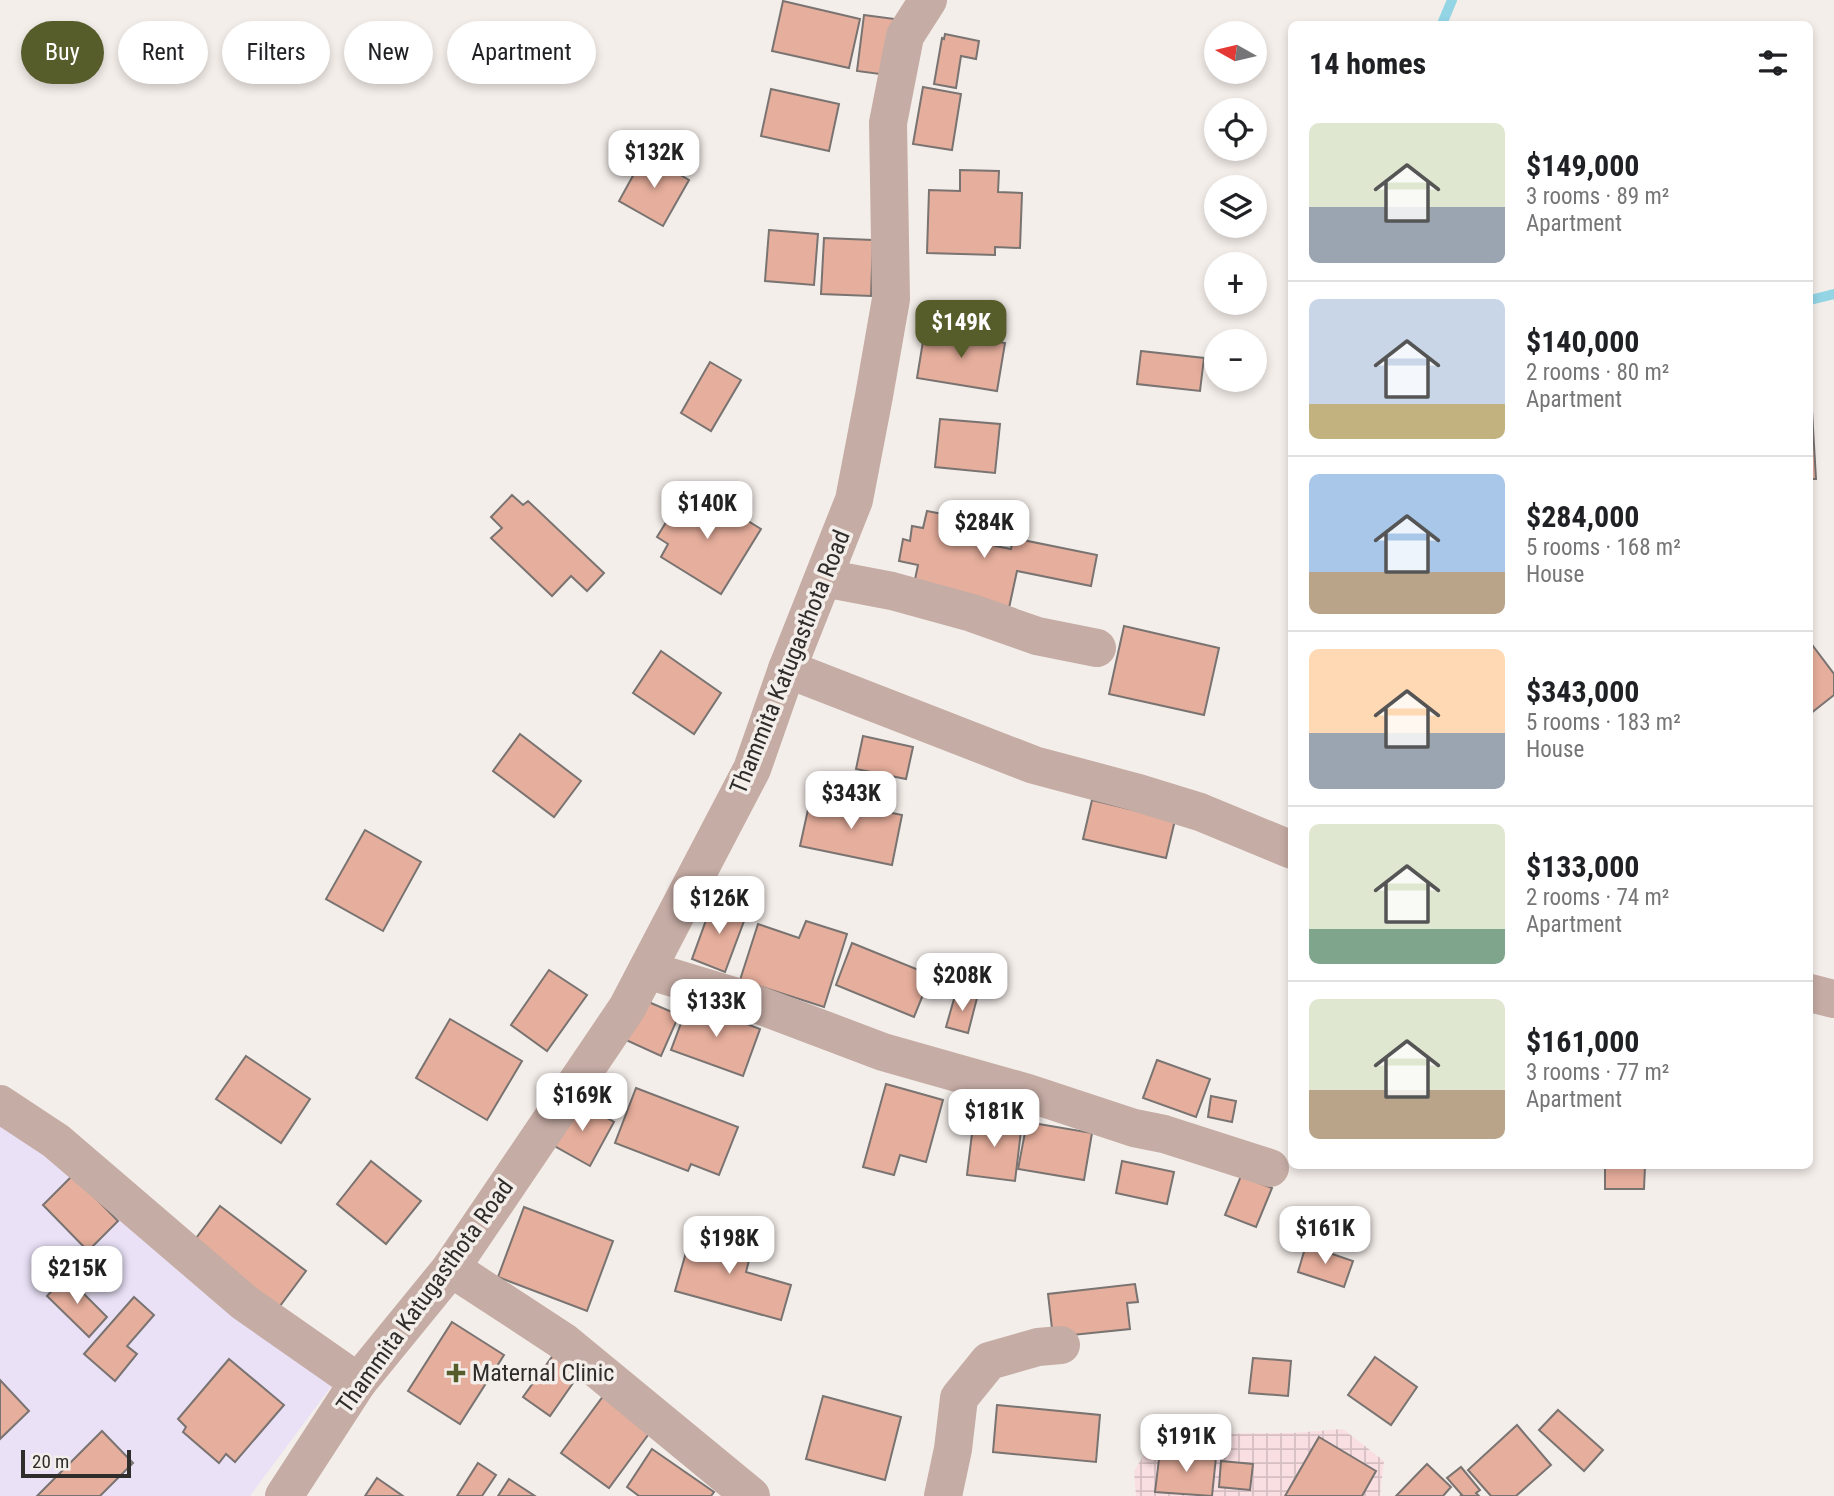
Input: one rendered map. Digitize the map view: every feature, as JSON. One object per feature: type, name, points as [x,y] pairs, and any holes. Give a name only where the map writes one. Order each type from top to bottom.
[{"type":"street","name":"Thammita Katugasthota Road","points":[[284,1496],[358,1382],[451,1268],[627,1008],[752,769],[787,669],[854,500],[891,299],[888,123],[905,36],[928,0]]},
{"type":"street","points":[[824,578],[892,591],[972,613],[1037,636],[1097,648]]},
{"type":"street","points":[[787,669],[1034,765],[1200,812],[1288,848]]},
{"type":"street","points":[[647,970],[740,998],[883,1052],[1134,1128],[1164,1134],[1270,1168]]},
{"type":"street","points":[[1813,994],[1834,999]]},
{"type":"street","points":[[0,1104],[56,1141],[245,1303],[358,1382]]},
{"type":"street","points":[[451,1268],[564,1342],[751,1496]]},
{"type":"street","points":[[943,1496],[960,1398],[989,1361],[1038,1347],[1061,1345]]},
{"type":"shaded area","points":[[0,1115],[336,1380],[250,1496],[0,1496]]},
{"type":"shaded area","points":[[1343,1429],[1384,1461],[1380,1496],[1136,1496],[1134,1471],[1157,1434],[1293,1433]]},
{"type":"building","points":[[783,1],[860,19],[849,68],[772,51]]},
{"type":"building","points":[[864,15],[895,19],[887,75],[857,71]]},
{"type":"building","points":[[945,34],[979,41],[976,59],[961,56],[956,88],[934,84]]},
{"type":"building","points":[[923,87],[961,94],[952,150],[913,144]]},
{"type":"building","points":[[771,89],[839,104],[829,151],[761,136]]},
{"type":"building","points":[[645,154],[689,180],[663,226],[619,201]]},
{"type":"building","points":[[960,170],[999,171],[998,192],[1022,193],[1020,248],[995,247],[995,255],[927,253],[929,190],[960,191]]},
{"type":"building","points":[[769,230],[818,234],[814,285],[765,281]]},
{"type":"building","points":[[824,238],[873,240],[871,296],[821,294]]},
{"type":"building","points":[[925,329],[1005,343],[997,391],[917,378]]},
{"type":"building","points":[[1141,351],[1204,358],[1200,391],[1137,384]]},
{"type":"building","points":[[710,362],[741,380],[711,431],[681,413]]},
{"type":"building","points":[[940,419],[1000,424],[995,473],[935,467]]},
{"type":"building","points":[[1813,428],[1816,479],[1813,479]]},
{"type":"building","points":[[701,492],[761,529],[721,594],[661,557],[668,544],[657,537],[679,501],[691,509]]},
{"type":"building","points":[[512,495],[523,505],[528,501],[604,573],[587,591],[571,576],[552,596],[491,538],[502,528],[491,517]]},
{"type":"building","points":[[927,511],[999,525],[995,546],[1011,549],[1013,538],[1097,555],[1091,586],[1017,571],[1009,608],[913,589],[918,565],[899,561],[903,539],[910,541],[912,526],[923,528]]},
{"type":"building","points":[[1124,626],[1219,648],[1204,715],[1109,694]]},
{"type":"building","points":[[1813,646],[1834,674],[1834,695],[1813,712]]},
{"type":"building","points":[[661,651],[721,693],[694,734],[633,693]]},
{"type":"building","points":[[520,734],[581,781],[554,817],[493,771]]},
{"type":"building","points":[[863,736],[913,747],[906,779],[856,769]]},
{"type":"building","points":[[811,796],[902,815],[892,865],[800,846]]},
{"type":"building","points":[[1092,800],[1175,820],[1166,858],[1083,839]]},
{"type":"building","points":[[365,830],[421,862],[383,931],[326,899]]},
{"type":"building","points":[[713,901],[747,913],[725,972],[692,959]]},
{"type":"building","points":[[806,921],[847,934],[824,1007],[740,980],[758,924],[799,938]]},
{"type":"building","points":[[852,943],[931,975],[914,1017],[836,985]]},
{"type":"building","points":[[549,970],[587,995],[547,1051],[511,1025]]},
{"type":"building","points":[[956,992],[977,998],[968,1033],[946,1027]]},
{"type":"building","points":[[644,1000],[679,1015],[661,1056],[626,1040]]},
{"type":"building","points":[[689,1002],[760,1029],[743,1076],[671,1050]]},
{"type":"building","points":[[450,1019],[522,1061],[487,1120],[416,1078]]},
{"type":"building","points":[[246,1056],[310,1099],[281,1143],[216,1099]]},
{"type":"building","points":[[1157,1060],[1210,1079],[1196,1117],[1143,1098]]},
{"type":"building","points":[[886,1084],[943,1100],[926,1162],[900,1155],[894,1175],[863,1167]]},
{"type":"building","points":[[636,1088],[738,1127],[719,1175],[691,1164],[688,1171],[615,1143]]},
{"type":"building","points":[[1211,1096],[1236,1101],[1232,1122],[1208,1117]]},
{"type":"building","points":[[575,1100],[614,1122],[590,1166],[551,1144]]},
{"type":"building","points":[[974,1117],[1022,1123],[1015,1181],[967,1175]]},
{"type":"building","points":[[1027,1122],[1092,1133],[1084,1180],[1018,1169]]},
{"type":"building","points":[[371,1161],[421,1201],[386,1244],[337,1204]]},
{"type":"building","points":[[1122,1161],[1174,1172],[1167,1204],[1116,1193]]},
{"type":"building","points":[[1605,1169],[1645,1169],[1644,1189],[1605,1189]]},
{"type":"building","points":[[73,1175],[118,1221],[88,1251],[43,1205]]},
{"type":"building","points":[[1241,1176],[1272,1188],[1256,1227],[1225,1215]]},
{"type":"building","points":[[220,1206],[306,1271],[274,1314],[188,1249]]},
{"type":"building","points":[[524,1207],[613,1241],[587,1311],[498,1277]]},
{"type":"building","points":[[693,1228],[753,1245],[746,1272],[791,1285],[781,1320],[675,1291]]},
{"type":"building","points":[[1306,1245],[1353,1261],[1344,1287],[1298,1272]]},
{"type":"building","points":[[66,1276],[107,1317],[89,1337],[47,1296]]},
{"type":"building","points":[[1135,1284],[1138,1302],[1127,1303],[1130,1329],[1053,1337],[1048,1294]]},
{"type":"building","points":[[134,1297],[154,1315],[127,1346],[137,1354],[115,1381],[84,1354]]},
{"type":"building","name":"Maternal Clinic","points":[[452,1322],[504,1355],[460,1424],[408,1391]]},
{"type":"building","points":[[554,1354],[580,1373],[550,1416],[523,1397]]},
{"type":"building","points":[[1375,1357],[1417,1387],[1391,1425],[1348,1395]]},
{"type":"building","points":[[1253,1358],[1291,1361],[1288,1396],[1249,1393]]},
{"type":"building","points":[[229,1359],[284,1405],[235,1462],[226,1454],[219,1463],[183,1432],[186,1427],[178,1419]]},
{"type":"building","points":[[0,1380],[29,1411],[0,1439]]},
{"type":"building","points":[[604,1395],[651,1431],[609,1488],[561,1453]]},
{"type":"building","points":[[823,1396],[901,1417],[885,1480],[806,1459]]},
{"type":"building","points":[[997,1405],[1100,1415],[1096,1462],[993,1452]]},
{"type":"building","points":[[1558,1410],[1603,1450],[1584,1471],[1539,1430]]},
{"type":"building","points":[[1517,1425],[1551,1465],[1516,1496],[1491,1496],[1468,1470]]},
{"type":"building","points":[[102,1431],[133,1463],[100,1496],[37,1496]]},
{"type":"building","points":[[1319,1437],[1376,1471],[1362,1496],[1285,1496]]},
{"type":"building","points":[[652,1449],[714,1492],[711,1496],[639,1496],[627,1487]]},
{"type":"building","points":[[1160,1451],[1216,1457],[1212,1496],[1155,1492]]},
{"type":"building","points":[[1221,1461],[1253,1464],[1250,1490],[1219,1487]]},
{"type":"building","points":[[478,1463],[496,1475],[482,1496],[457,1496]]},
{"type":"building","points":[[1427,1464],[1451,1487],[1443,1496],[1396,1496]]},
{"type":"building","points":[[1461,1467],[1480,1490],[1476,1493],[1479,1496],[1460,1496],[1462,1495],[1447,1478]]},
{"type":"building","points":[[377,1478],[403,1496],[365,1496]]},
{"type":"building","points":[[509,1479],[535,1496],[498,1496]]},
{"type":"waterway","points":[[1443,21],[1452,0]]},
{"type":"waterway","points":[[1813,299],[1834,294]]},
{"type":"place","name":"Maternal Clinic","points":[[456,1373]]}]
